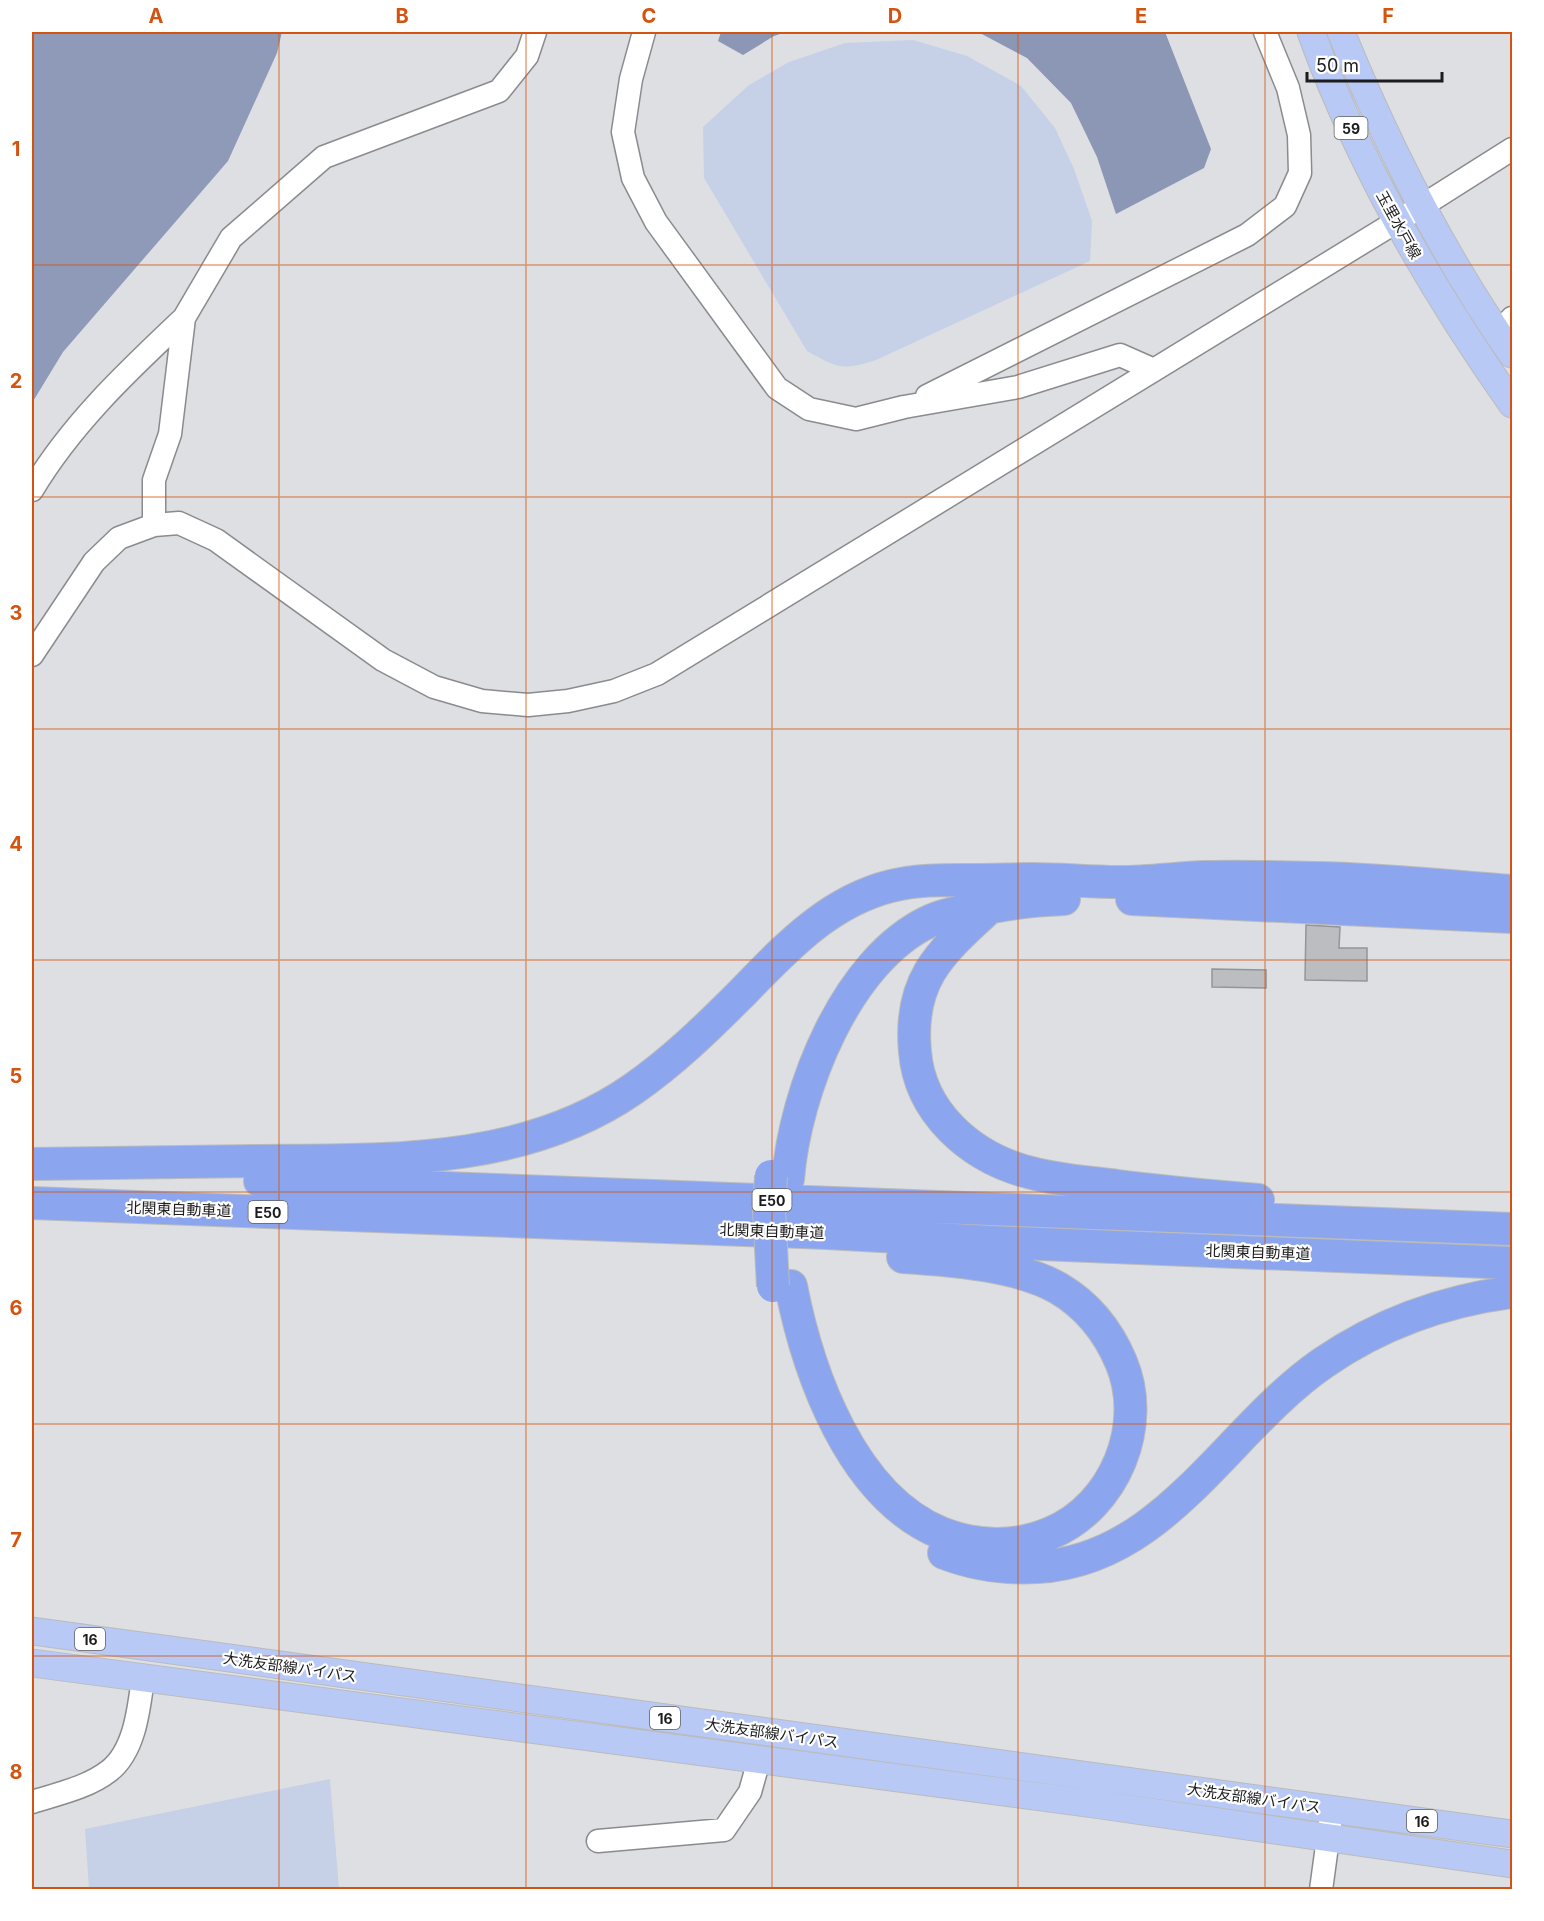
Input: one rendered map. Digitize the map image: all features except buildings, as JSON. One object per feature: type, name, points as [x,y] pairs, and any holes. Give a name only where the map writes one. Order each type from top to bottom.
[{"type":"highway","points":[[32,1164],[367,1160],[472,1151],[517,1141],[555,1129],[631,1091],[694,1039],[805,931],[836,910],[891,886],[938,879],[1118,882],[1206,877],[1322,878],[1512,891]]},
{"type":"highway","points":[[973,880],[918,908],[897,923],[854,963],[835,989],[819,1017],[793,1077],[774,1145],[785,1236],[782,1286],[788,1353],[818,1424],[837,1459],[879,1510],[926,1546],[971,1562],[999,1568],[1047,1567],[1075,1562],[1098,1554],[1148,1526],[1176,1503],[1286,1392],[1322,1364],[1359,1341],[1395,1323],[1473,1297],[1512,1292]]},
{"type":"highway","points":[[779,1177],[790,1149],[806,1089],[842,1010],[864,976],[908,933],[952,912],[1027,900],[1115,898],[1512,917]]},
{"type":"highway","points":[[990,907],[950,944],[934,963],[915,1012],[913,1038],[915,1062],[922,1086],[934,1108],[950,1129],[969,1146],[1023,1171],[1067,1180],[1293,1204],[1512,1214]]},
{"type":"highway","name":"北関東自動車道","points":[[32,1172],[1306,1223],[1512,1229]]},
{"type":"highway","name":"北関東自動車道","points":[[32,1203],[827,1233],[989,1242],[1512,1263]]},
{"type":"highway","points":[[505,1221],[968,1264],[1024,1274],[1057,1287],[1080,1303],[1098,1322],[1115,1346],[1125,1371],[1131,1396],[1131,1424],[1124,1453],[1114,1475],[1096,1500],[1075,1520],[1052,1533],[1028,1541],[998,1544],[968,1542],[939,1532],[915,1518],[874,1481],[834,1421],[818,1385],[782,1286]]},
{"type":"main road","name":"玉里水戸線","points":[[1311,32],[1358,144],[1397,222],[1472,347],[1512,404]]},
{"type":"main road","name":"玉里水戸線","points":[[1341,32],[1394,154],[1422,206],[1448,252],[1508,335]]},
{"type":"main road","name":"大洗友部線バイパス","points":[[32,1631],[1512,1834]]},
{"type":"main road","name":"大洗友部線バイパス","points":[[32,1663],[1082,1803],[1512,1864]]},
{"type":"street","points":[[32,490],[70,435],[116,382],[184,318],[231,238],[324,157],[500,90],[527,56],[535,32]]},
{"type":"street","points":[[644,32],[631,79],[623,132],[633,178],[656,222],[777,388],[809,409],[856,419],[904,407],[1017,387],[1120,355],[1154,370]]},
{"type":"street","points":[[904,407],[1247,235],[1285,206],[1300,173],[1299,135],[1288,88],[1265,32]]},
{"type":"street","points":[[32,655],[94,562],[119,538],[154,525],[179,523],[216,540],[383,660],[434,687],[482,701],[528,705],[568,701],[614,691],[657,674],[1422,206],[1510,156]]},
{"type":"street","points":[[154,525],[154,480],[170,434],[184,318]]},
{"type":"street","points":[[32,1802],[84,1785],[110,1770],[126,1750],[139,1710],[143,1678]]},
{"type":"street","points":[[598,1841],[724,1830],[750,1792],[759,1760]]},
{"type":"street","points":[[1321,1890],[1332,1809]]},
{"type":"shaded area","points":[[32,32],[282,32],[277,53],[228,161],[63,352],[32,403]]},
{"type":"shaded area","points":[[721,32],[786,32],[774,36],[743,55],[718,41]]},
{"type":"shaded area","points":[[978,32],[1165,32],[1211,149],[1204,168],[1116,214],[1097,157],[1071,103],[1027,58]]},
{"type":"shaded area","points":[[913,40],[967,56],[1021,86],[1055,128],[1074,169],[1092,221],[1090,261],[876,360],[855,366],[840,366],[807,351],[704,178],[703,127],[749,85],[789,62],[845,43]]},
{"type":"shaded area","points":[[330,1779],[339,1889],[89,1889],[85,1829]]}]
